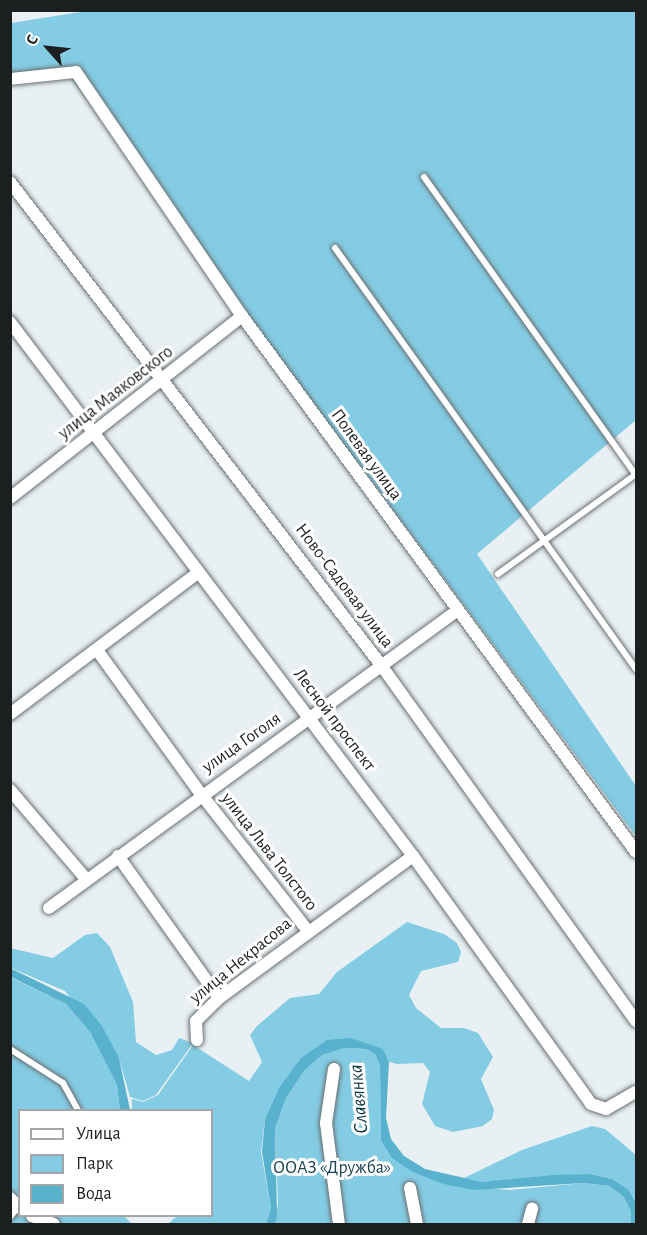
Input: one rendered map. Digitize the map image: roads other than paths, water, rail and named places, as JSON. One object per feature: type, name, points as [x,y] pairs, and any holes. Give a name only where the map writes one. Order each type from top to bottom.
[{"type":"street","name":"Полевая улица","points":[[10,79],[76,72],[242,316],[636,852]]},
{"type":"street","name":"Ново-Садовая улица","points":[[10,182],[381,665],[636,1021]]},
{"type":"street","name":"улица Маяковского","points":[[10,498],[164,380],[242,316]]},
{"type":"street","name":"Лесной проспект","points":[[11,323],[413,856],[591,1104],[606,1109],[636,1092]]},
{"type":"street","points":[[10,714],[199,572]]},
{"type":"street","name":"улица Гоголя","points":[[49,908],[201,794],[458,610]]},
{"type":"street","name":"улица Льва Толстого","points":[[97,650],[201,794],[308,931]]},
{"type":"street","points":[[10,790],[87,879]]},
{"type":"street","points":[[118,856],[219,998]]},
{"type":"street","name":"улица Некрасова","points":[[197,1040],[196,1021],[219,998],[413,856]]},
{"type":"street","points":[[334,1069],[326,1123],[339,1224]]},
{"type":"street","points":[[410,1188],[417,1224]]},
{"type":"street","points":[[528,1224],[532,1209]]},
{"type":"street","points":[[36,1217],[54,1224]]},
{"type":"lane","points":[[424,177],[636,474],[498,574]]},
{"type":"lane","points":[[335,248],[636,669]]},
{"type":"lane","points":[[10,1049],[63,1083],[77,1109]]},
{"type":"water","points":[[10,968],[84,1004],[102,1026],[119,1058],[130,1109],[120,1109],[117,1085],[90,1032],[66,1004],[11,977]]},
{"type":"water","points":[[351,1038],[383,1049],[389,1062],[386,1118],[391,1139],[404,1156],[425,1169],[482,1182],[590,1174],[612,1179],[628,1189],[636,1203],[636,1224],[631,1224],[631,1211],[623,1196],[609,1186],[584,1183],[474,1190],[443,1184],[411,1171],[392,1158],[381,1140],[380,1066],[375,1054],[366,1049],[344,1048],[322,1055],[304,1071],[286,1098],[275,1129],[277,1215],[275,1224],[266,1224],[271,1208],[262,1152],[265,1120],[279,1088],[301,1058],[327,1040]]},
{"type":"water label","name":"Славянка","points":[[359,1099]]},
{"type":"park label","name":"ООАЗ «Дружба»","points":[[332,1168]]}]
